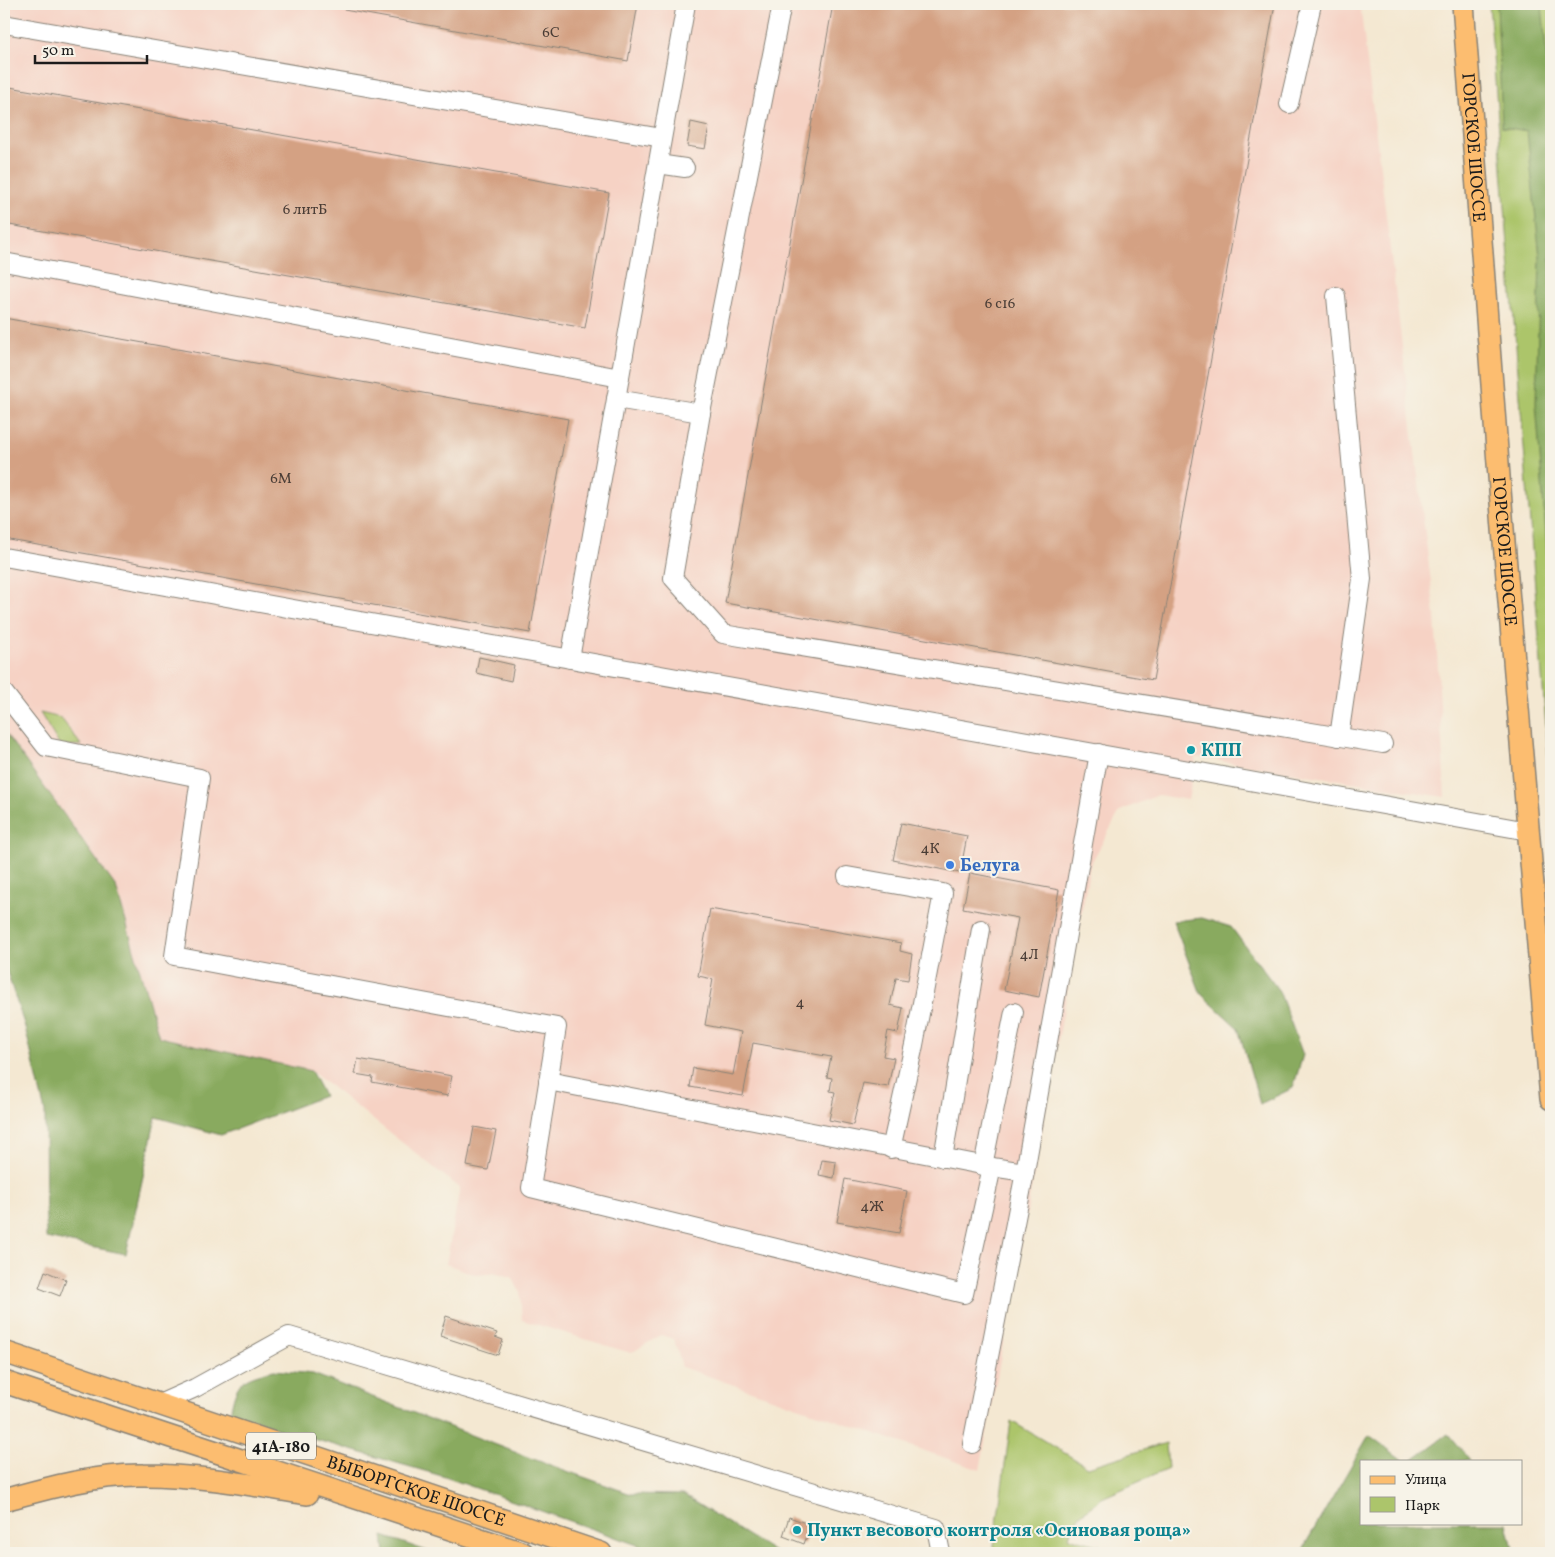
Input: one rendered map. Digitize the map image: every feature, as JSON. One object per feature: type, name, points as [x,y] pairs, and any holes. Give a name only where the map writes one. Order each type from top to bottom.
[{"type":"main road","name":"ГОРСКОЕ ШОССЕ","points":[[1463,4],[1551,1099]]},
{"type":"main road","name":"ВЫБОРГСКОЕ ШОССЕ","points":[[4,1352],[601,1553]]},
{"type":"main road","name":"ВЫБОРГСКОЕ ШОССЕ","points":[[4,1382],[522,1553]]},
{"type":"main road","points":[[4,1500],[62,1484],[142,1475],[230,1480],[366,1502]]},
{"type":"lane","points":[[570,659],[686,4]]},
{"type":"lane","points":[[782,4],[701,413],[673,578],[723,634],[1383,744]]},
{"type":"lane","points":[[1289,104],[1312,4]]},
{"type":"lane","points":[[4,24],[662,138]]},
{"type":"lane","points":[[658,164],[685,168]]},
{"type":"lane","points":[[4,262],[620,378]]},
{"type":"lane","points":[[1336,296],[1362,579],[1339,737]]},
{"type":"lane","points":[[616,399],[701,413]]},
{"type":"lane","points":[[4,557],[1528,831]]},
{"type":"lane","points":[[4,693],[46,747],[200,778],[174,956],[557,1027],[531,1188],[964,1294],[1014,1012]]},
{"type":"lane","points":[[972,1444],[1025,1172],[1099,753]]},
{"type":"lane","points":[[847,876],[943,893],[914,1046],[891,1150]]},
{"type":"lane","points":[[943,1158],[982,929]]},
{"type":"lane","points":[[548,1081],[891,1150],[1025,1172]]},
{"type":"lane","points":[[157,1405],[195,1388],[289,1336],[936,1528],[941,1553]]},
{"type":"shaded area","points":[[4,4],[1360,4],[1435,615],[1445,797],[1196,757],[1188,800],[1158,795],[1120,811],[1090,865],[980,1470],[682,1367],[674,1339],[661,1335],[631,1353],[522,1320],[520,1292],[512,1277],[497,1273],[477,1275],[446,1264],[460,1188],[311,1071],[159,1037],[116,887],[4,731]]},
{"type":"green space","points":[[1489,4],[1551,4],[1551,790]]},
{"type":"green space","points":[[1497,4],[1542,4],[1551,107],[1551,602],[1536,403],[1540,258],[1527,131],[1502,127]]},
{"type":"green space","points":[[40,713],[61,718],[81,745],[60,746]]},
{"type":"green space","points":[[4,731],[116,887],[159,1037],[311,1071],[324,1096],[221,1135],[156,1117],[126,1254],[46,1238],[45,1112],[25,1027],[4,963]]},
{"type":"green space","points":[[1202,918],[1231,927],[1279,991],[1303,1055],[1293,1088],[1260,1104],[1238,1028],[1201,994],[1173,921]]},
{"type":"green space","points":[[274,1370],[313,1374],[525,1456],[631,1494],[683,1495],[776,1553],[660,1553],[442,1476],[230,1415],[235,1394],[242,1382],[254,1375]]},
{"type":"green space","points":[[1011,1421],[1088,1467],[1166,1443],[1168,1469],[1102,1498],[1080,1515],[1068,1537],[1099,1545],[1111,1553],[993,1553]]},
{"type":"green space","points":[[1448,1434],[1469,1460],[1412,1460]]},
{"type":"green space","points":[[1369,1435],[1403,1460],[1360,1460],[1360,1524],[1507,1524],[1514,1553],[1302,1553]]},
{"type":"green space","points":[[383,1536],[433,1553],[385,1553]]},
{"type":"building","points":[[344,4],[638,4],[628,61],[344,10]]},
{"type":"building","points":[[833,4],[1275,4],[1153,680],[725,603]]},
{"type":"building","points":[[4,86],[609,193],[585,328],[4,224]]},
{"type":"building","points":[[691,122],[709,126],[705,149],[687,146]]},
{"type":"building","points":[[4,318],[568,419],[530,633],[4,539]]},
{"type":"building","points":[[479,657],[514,665],[511,681],[476,673]]},
{"type":"building","points":[[901,823],[967,836],[960,873],[893,860]]},
{"type":"building","points":[[970,873],[1059,890],[1039,997],[1004,990],[1018,918],[963,908]]},
{"type":"building","points":[[710,909],[901,943],[900,951],[912,954],[908,980],[896,978],[890,1005],[903,1008],[898,1033],[888,1031],[883,1056],[894,1058],[888,1087],[863,1083],[853,1125],[829,1120],[835,1092],[830,1091],[832,1078],[827,1077],[831,1057],[753,1043],[743,1096],[690,1087],[693,1068],[733,1075],[741,1032],[705,1025],[713,979],[698,976]]},
{"type":"building","points":[[358,1059],[452,1076],[448,1096],[372,1082],[373,1077],[355,1074]]},
{"type":"building","points":[[474,1127],[496,1131],[488,1170],[467,1166]]},
{"type":"building","points":[[822,1160],[836,1162],[834,1178],[819,1175]]},
{"type":"building","points":[[845,1179],[907,1191],[899,1233],[837,1222]]},
{"type":"building","points":[[45,1271],[66,1280],[60,1296],[39,1288]]},
{"type":"building","points":[[446,1316],[497,1333],[495,1337],[503,1340],[498,1355],[440,1336]]},
{"type":"building","name":"Пункт весового контроля «Осиновая роща»","points":[[789,1517],[811,1525],[804,1544],[783,1536]]},
{"type":"place","name":"КПП","points":[[1191,750]]},
{"type":"place","name":"Белуга","points":[[950,865]]},
{"type":"place","name":"Пункт весового контроля «Осиновая роща»","points":[[797,1530]]}]
